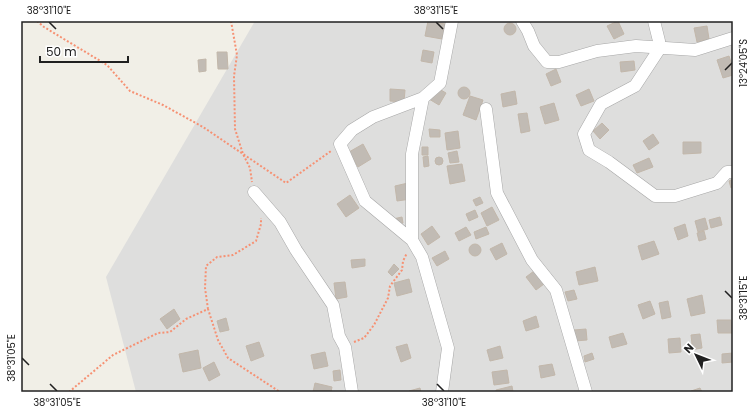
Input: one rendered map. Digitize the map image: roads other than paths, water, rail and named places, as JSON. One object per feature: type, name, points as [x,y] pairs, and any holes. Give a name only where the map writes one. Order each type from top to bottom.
[{"type":"street","points":[[442,392],[448,348],[422,256],[412,240],[365,201],[340,144],[352,130],[373,117],[423,98],[440,83],[452,21]]},
{"type":"street","points":[[522,21],[534,46],[547,62],[559,62],[597,51],[636,46],[695,50],[733,38]]},
{"type":"street","points":[[654,21],[660,48],[635,86],[601,104],[592,117],[584,134],[589,150],[609,162],[655,196],[675,196],[718,183],[727,172],[733,172]]},
{"type":"street","points":[[412,240],[412,154],[423,98]]},
{"type":"street","points":[[486,109],[497,193],[532,260],[556,290],[586,392]]},
{"type":"street","points":[[254,192],[280,222],[296,250],[333,305],[339,336],[345,347],[352,392]]}]
